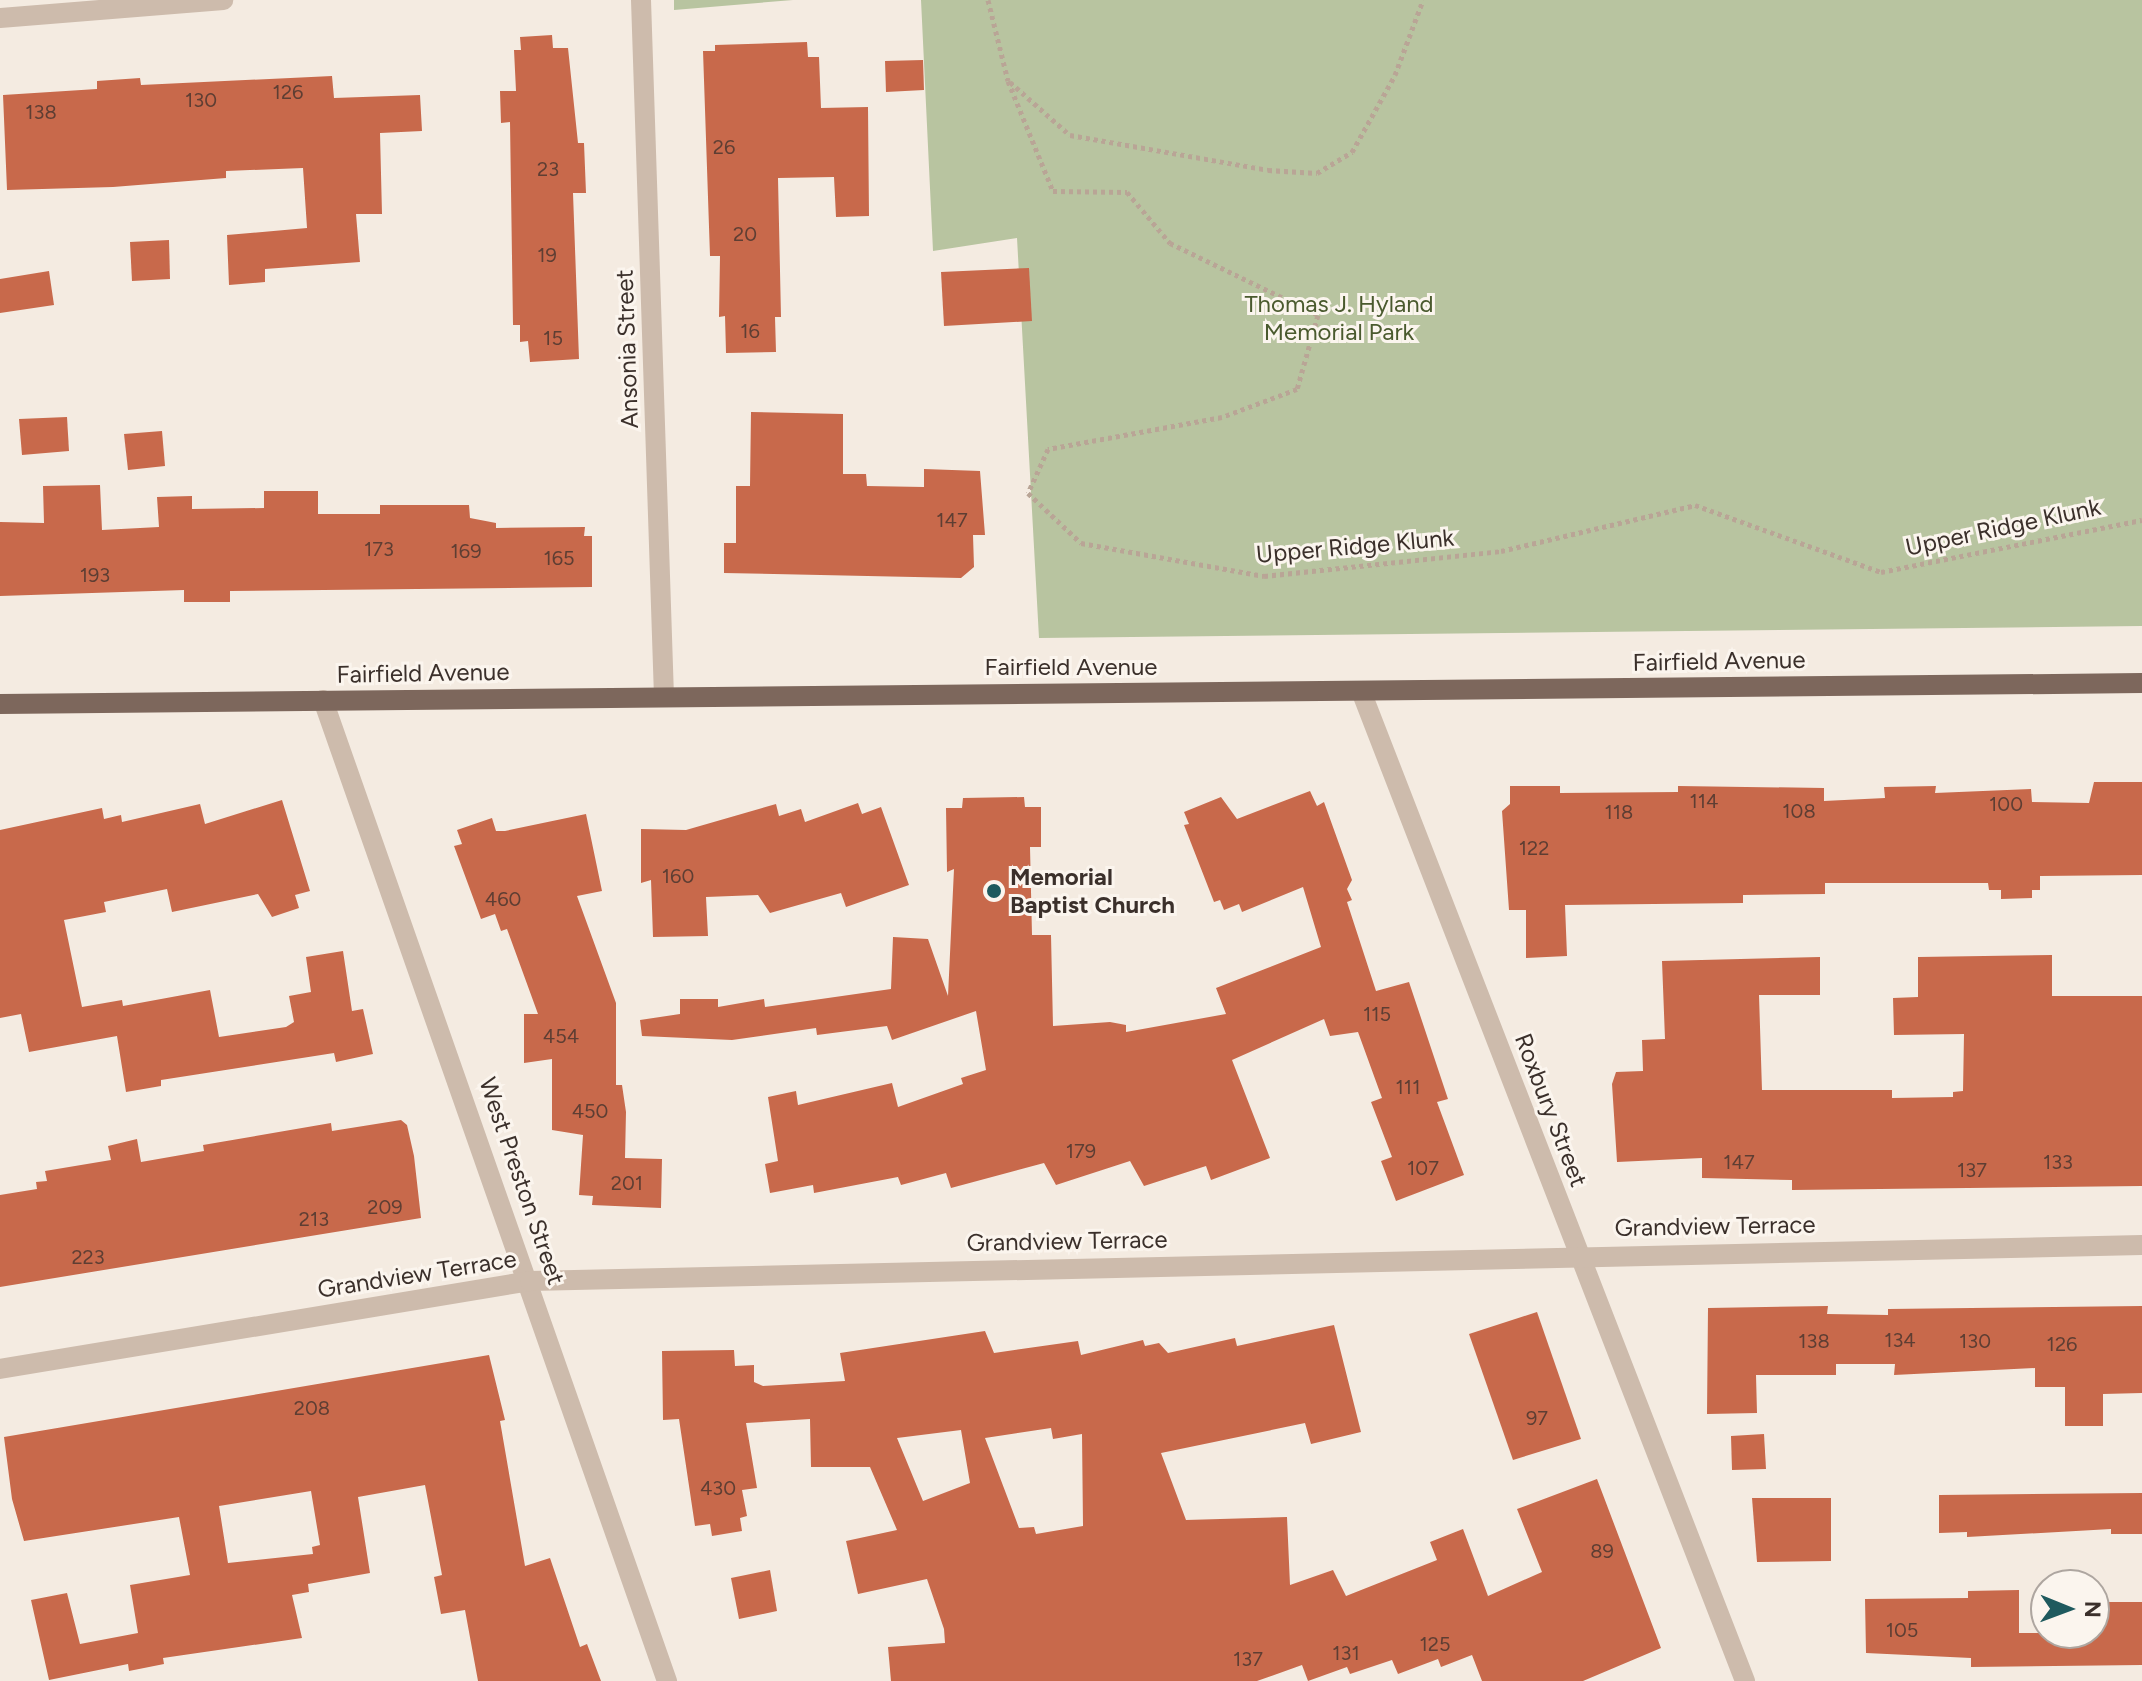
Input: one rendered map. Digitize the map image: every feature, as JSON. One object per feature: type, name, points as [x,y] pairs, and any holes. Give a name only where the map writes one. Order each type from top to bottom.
[{"type":"main road","name":"Fairfield Avenue","points":[[0,704],[2142,683]]},
{"type":"street","points":[[0,18],[223,0]]},
{"type":"street","name":"Ansonia Street","points":[[641,0],[664,697]]},
{"type":"street","name":"Roxbury Street","points":[[1361,691],[1745,1681]]},
{"type":"street","name":"West Preston Street","points":[[323,700],[530,1281],[667,1681]]},
{"type":"street","name":"Grandview Terrace","points":[[0,1369],[530,1281],[1579,1254],[2142,1245]]},
{"type":"path","name":"Upper Ridge Klunk","points":[[988,0],[1008,81],[1053,191],[1127,192],[1170,243],[1318,315],[1297,389],[1222,417],[1048,449],[1028,493],[1081,543],[1264,576],[1501,551],[1695,505],[1881,572],[2142,520]]},
{"type":"path","points":[[1008,81],[1070,135],[1268,170],[1317,173],[1352,152],[1395,75],[1423,0]]},
{"type":"green space","points":[[674,0],[793,0],[674,10]]},
{"type":"green space","name":"Thomas J. Hyland Memorial Park","points":[[921,0],[2142,0],[2142,626],[1039,638],[1017,238],[933,251]]},
{"type":"building","points":[[552,35],[553,48],[568,48],[578,143],[584,143],[586,193],[573,193],[579,359],[530,362],[528,341],[520,342],[520,325],[513,325],[510,122],[501,123],[500,91],[516,91],[514,50],[521,50],[520,37]]},
{"type":"building","points":[[807,42],[808,57],[819,57],[821,108],[868,107],[869,216],[836,217],[834,177],[778,178],[781,317],[775,317],[776,352],[726,353],[725,316],[719,317],[720,256],[710,256],[703,51],[715,51],[715,45]]},
{"type":"building","points":[[923,60],[924,90],[886,92],[885,61]]},
{"type":"building","points":[[332,76],[334,98],[420,95],[422,131],[380,133],[382,214],[356,214],[360,262],[265,269],[265,282],[229,285],[227,235],[307,228],[303,168],[226,171],[226,178],[113,187],[7,190],[3,95],[97,89],[97,81],[140,78],[141,85]]},
{"type":"building","points":[[169,240],[170,279],[132,281],[130,242]]},
{"type":"building","points":[[1029,268],[1032,321],[944,326],[941,272]]},
{"type":"building","points":[[49,271],[54,305],[0,313],[0,279]]},
{"type":"building","points":[[751,412],[843,414],[843,474],[866,474],[867,486],[924,487],[924,469],[980,471],[985,535],[973,535],[974,567],[961,578],[724,573],[724,543],[736,543],[736,486],[750,486]]},
{"type":"building","points":[[67,417],[69,451],[22,455],[19,419]]},
{"type":"building","points":[[162,431],[165,466],[128,470],[124,434]]},
{"type":"building","points":[[100,485],[102,530],[159,527],[157,497],[192,496],[192,509],[264,508],[264,491],[318,491],[318,514],[380,514],[380,505],[469,505],[470,518],[496,523],[496,528],[585,527],[584,536],[592,536],[592,587],[230,591],[230,602],[184,602],[184,590],[0,596],[0,522],[44,523],[43,486]]},
{"type":"building","points":[[2094,782],[2142,782],[2142,875],[2040,876],[2040,890],[2032,890],[2032,898],[2001,899],[2001,890],[1989,890],[1988,883],[1825,883],[1825,894],[1743,895],[1743,903],[1565,905],[1567,956],[1526,958],[1526,910],[1509,910],[1502,811],[1510,804],[1510,786],[1560,786],[1560,793],[1678,792],[1678,786],[1824,788],[1824,801],[1885,798],[1884,787],[1936,786],[1935,793],[2031,789],[2032,802],[2089,803]]},
{"type":"building","points":[[1310,791],[1317,806],[1324,802],[1352,880],[1347,889],[1352,900],[1347,902],[1376,991],[1409,982],[1448,1099],[1437,1102],[1464,1175],[1396,1201],[1381,1161],[1392,1157],[1371,1102],[1382,1098],[1358,1032],[1330,1036],[1324,1019],[1232,1060],[1270,1158],[1211,1180],[1206,1166],[1144,1186],[1130,1161],[1056,1185],[1044,1163],[951,1188],[946,1173],[901,1185],[898,1177],[814,1193],[813,1185],[770,1193],[765,1164],[778,1161],[768,1097],[796,1091],[798,1105],[892,1083],[898,1107],[963,1084],[961,1078],[986,1070],[976,1011],[892,1040],[887,1026],[817,1035],[816,1028],[732,1040],[642,1036],[640,1020],[680,1014],[680,999],[718,999],[718,1007],[764,999],[765,1007],[891,989],[893,937],[928,939],[948,996],[954,869],[947,872],[946,808],[962,808],[963,798],[1024,797],[1025,807],[1041,807],[1041,847],[1030,847],[1032,935],[1051,935],[1053,1026],[1110,1022],[1126,1025],[1126,1032],[1226,1014],[1216,988],[1321,947],[1303,887],[1242,912],[1239,904],[1224,910],[1220,900],[1214,902],[1184,825],[1189,824],[1184,812],[1221,797],[1237,819]]},
{"type":"building","points":[[282,800],[310,891],[295,895],[299,908],[272,917],[258,894],[172,912],[167,889],[104,902],[106,912],[64,920],[82,1007],[122,1000],[123,1006],[210,990],[219,1037],[286,1027],[294,1022],[289,996],[311,992],[306,957],[343,951],[352,1011],[363,1009],[373,1054],[336,1062],[334,1053],[161,1080],[161,1086],[126,1092],[117,1036],[29,1052],[21,1014],[0,1018],[0,830],[102,808],[104,819],[121,815],[122,822],[200,804],[205,824]]},
{"type":"building","points":[[858,803],[862,814],[881,807],[909,885],[846,907],[841,893],[770,913],[758,895],[706,897],[708,936],[653,937],[651,880],[641,883],[641,829],[686,830],[776,804],[779,816],[801,809],[805,822]]},
{"type":"building","points":[[586,814],[602,891],[577,896],[616,1003],[616,1085],[622,1085],[626,1112],[625,1158],[662,1159],[661,1208],[592,1205],[593,1196],[579,1195],[583,1135],[552,1130],[552,1059],[524,1063],[524,1014],[538,1014],[507,929],[501,931],[495,914],[481,919],[454,846],[462,844],[457,830],[492,818],[496,831],[505,831]]},
{"type":"building","points":[[2052,955],[2052,996],[2142,996],[2142,1186],[1792,1190],[1792,1180],[1702,1178],[1702,1158],[1617,1162],[1612,1084],[1616,1072],[1643,1071],[1642,1040],[1665,1039],[1662,961],[1820,957],[1820,995],[1759,995],[1762,1090],[1892,1090],[1892,1098],[1953,1097],[1953,1092],[1963,1091],[1964,1034],[1894,1035],[1893,998],[1918,997],[1918,957]]},
{"type":"building","points":[[401,1120],[407,1125],[414,1156],[421,1218],[0,1287],[0,1195],[37,1189],[36,1182],[47,1181],[45,1171],[111,1160],[108,1146],[137,1139],[141,1162],[204,1151],[203,1145],[331,1123],[332,1131]]},
{"type":"building","points":[[1828,1306],[1827,1314],[1888,1315],[1888,1309],[2142,1306],[2142,1393],[2103,1394],[2103,1426],[2065,1426],[2065,1387],[2035,1387],[2035,1368],[1894,1375],[1895,1364],[1836,1364],[1836,1375],[1756,1375],[1757,1413],[1707,1414],[1708,1308]]},
{"type":"building","points":[[1537,1312],[1581,1439],[1513,1460],[1469,1334]]},
{"type":"building","points":[[1334,1325],[1361,1432],[1311,1444],[1305,1423],[1161,1453],[1186,1520],[1287,1517],[1290,1585],[1333,1570],[1346,1596],[1437,1560],[1430,1542],[1463,1529],[1488,1596],[1542,1572],[1517,1509],[1597,1479],[1661,1648],[1583,1681],[1482,1681],[1472,1655],[1441,1667],[1438,1659],[1398,1674],[1392,1660],[1350,1674],[1347,1667],[1308,1681],[1302,1665],[1257,1681],[891,1681],[888,1647],[945,1643],[944,1629],[927,1579],[858,1594],[846,1541],[897,1530],[870,1467],[811,1467],[810,1419],[746,1423],[757,1488],[742,1490],[747,1516],[740,1518],[742,1531],[712,1536],[710,1524],[695,1526],[679,1419],[663,1420],[662,1351],[734,1350],[735,1366],[754,1365],[754,1382],[763,1386],[845,1381],[840,1353],[985,1331],[994,1353],[1078,1341],[1081,1355],[1143,1340],[1145,1346],[1159,1343],[1168,1353],[1235,1338],[1237,1346]],"holes":[[[1051,1428],[1053,1439],[1082,1434],[1083,1526],[1036,1534],[1034,1527],[1019,1528],[985,1438]],[[961,1430],[970,1483],[923,1501],[897,1438]]]},
{"type":"building","points":[[489,1355],[505,1420],[500,1421],[525,1566],[550,1558],[580,1647],[587,1644],[601,1681],[478,1681],[465,1610],[441,1614],[434,1577],[442,1575],[425,1485],[358,1497],[370,1573],[308,1584],[309,1592],[292,1595],[302,1638],[163,1658],[164,1664],[129,1671],[128,1664],[49,1680],[31,1600],[67,1593],[80,1644],[138,1633],[130,1585],[190,1575],[179,1517],[24,1541],[12,1499],[4,1437]],"holes":[[[311,1491],[320,1545],[312,1547],[313,1554],[228,1563],[219,1506]]]},
{"type":"building","points":[[1764,1434],[1766,1469],[1732,1470],[1731,1436]]},
{"type":"building","points":[[2142,1493],[2142,1534],[2111,1534],[2111,1529],[1967,1537],[1967,1532],[1939,1533],[1939,1495]]},
{"type":"building","points":[[1752,1498],[1831,1498],[1831,1561],[1757,1562]]},
{"type":"building","points":[[770,1570],[777,1611],[739,1619],[731,1578]]},
{"type":"building","points":[[2019,1590],[2019,1633],[2030,1633],[2030,1649],[2110,1649],[2110,1602],[2142,1602],[2142,1665],[1971,1667],[1971,1658],[1866,1653],[1865,1599],[1968,1598],[1968,1591]]},
{"type":"place","name":"Memorial Baptist Church","points":[[994,891]]}]
